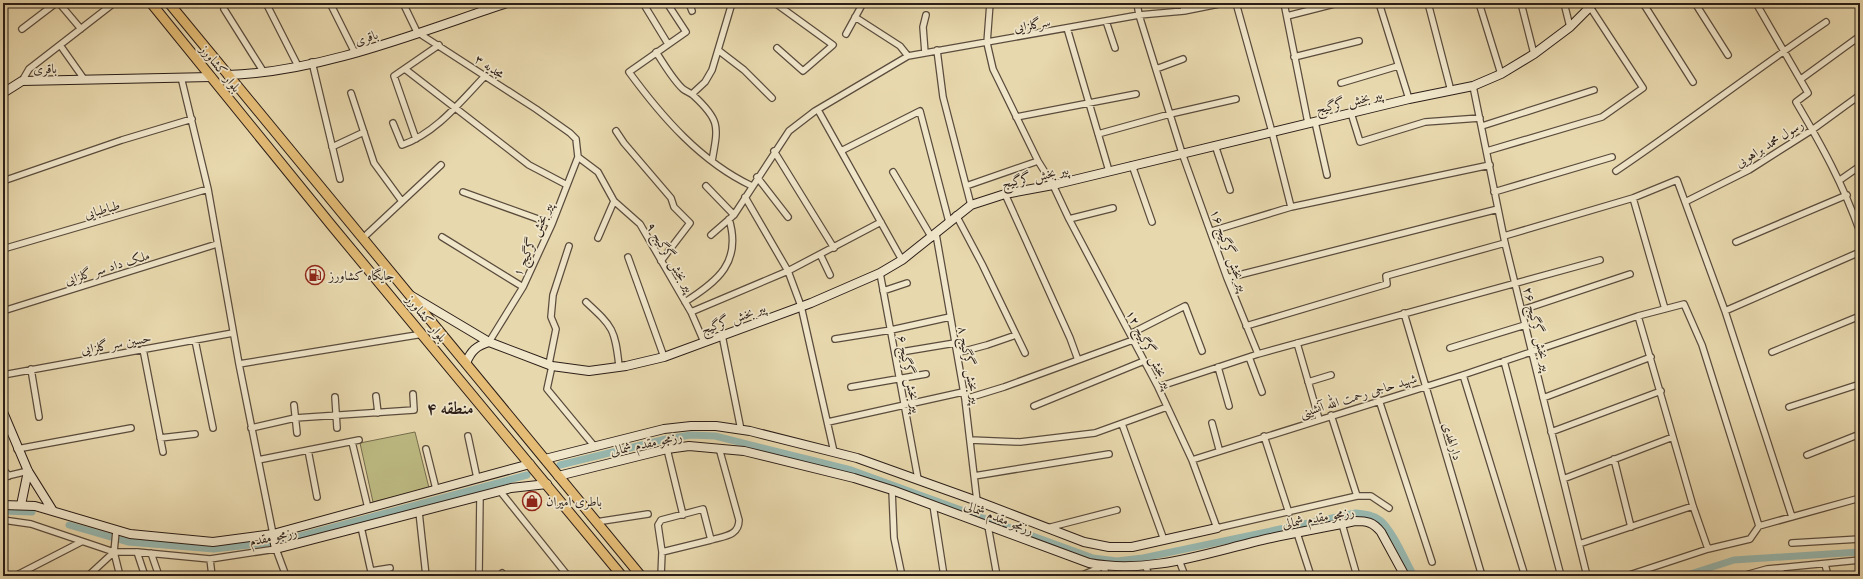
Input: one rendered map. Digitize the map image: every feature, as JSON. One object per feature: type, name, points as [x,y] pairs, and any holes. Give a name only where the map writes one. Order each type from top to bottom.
[{"type":"main road","name":"بلوار کشاورز","points":[[151,3],[327,220],[622,576]]},
{"type":"main road","name":"بلوار کشاورز","points":[[169,3],[640,576]]},
{"type":"main road","points":[[585,531],[596,522]]},
{"type":"street","points":[[22,30],[58,3],[81,29]]},
{"type":"street","points":[[22,80],[29,68],[114,3]]},
{"type":"street","points":[[266,3],[298,66]]},
{"type":"street","points":[[330,3],[355,53]]},
{"type":"street","points":[[402,3],[417,32]]},
{"type":"street","points":[[479,3],[483,11]]},
{"type":"street","name":"باقری","points":[[228,75],[298,66],[355,53],[507,3]]},
{"type":"street","points":[[643,3],[668,44]]},
{"type":"street","points":[[667,3],[686,32],[629,72],[651,102],[679,133],[730,176],[752,186]]},
{"type":"street","points":[[689,3],[692,11]]},
{"type":"street","points":[[692,94],[705,82],[712,70],[730,3]]},
{"type":"street","points":[[775,3],[833,45],[803,71],[777,48]]},
{"type":"street","points":[[846,34],[863,3]]},
{"type":"street","name":"پیر بخش گرگیج ۱۲","points":[[990,3],[987,43],[994,69],[1038,161],[1053,185],[1069,220],[1158,387],[1192,460],[1217,528]]},
{"type":"street","name":"پیر بخش گرگیج ۱۶","points":[[1137,3],[1139,15],[1182,153],[1212,231],[1227,278],[1258,354]]},
{"type":"street","points":[[1183,3],[1184,11]]},
{"type":"street","name":"سرگلزایی","points":[[908,56],[1139,15],[1184,11],[1224,3]]},
{"type":"street","points":[[1236,3],[1272,132],[1290,207]]},
{"type":"street","points":[[1284,3],[1294,57],[1327,175]]},
{"type":"street","points":[[1287,16],[1338,3]]},
{"type":"street","points":[[1379,3],[1409,99]]},
{"type":"street","points":[[1428,3],[1451,91]]},
{"type":"street","points":[[1479,3],[1501,74]]},
{"type":"street","points":[[1521,3],[1534,54]]},
{"type":"street","points":[[1564,3],[1570,27]]},
{"type":"street","points":[[1643,3],[1693,82]]},
{"type":"street","points":[[1695,3],[1728,55]]},
{"type":"street","points":[[1756,3],[1808,93],[1796,102],[1840,180],[1860,231]]},
{"type":"street","points":[[1487,151],[1602,117],[1643,88],[1592,5]]},
{"type":"street","name":"پیر بخش گرگیج","points":[[409,294],[489,342],[550,365],[589,371],[664,357],[801,306],[880,272],[902,260],[934,236],[956,215],[971,205],[1005,194],[1053,185],[1409,99],[1473,86],[1501,74],[1534,54],[1570,27],[1592,5]]},
{"type":"street","points":[[224,9],[263,71]]},
{"type":"street","points":[[925,53],[923,27],[926,15]]},
{"type":"street","points":[[711,235],[732,217],[774,151],[789,131],[818,110],[908,56],[900,46],[855,17]]},
{"type":"street","points":[[1106,21],[1115,48]]},
{"type":"street","points":[[1616,171],[1672,133],[1784,50],[1826,22]]},
{"type":"street","points":[[1067,28],[1109,171]]},
{"type":"street","name":"مجدیه ۳","points":[[417,32],[439,45],[570,133],[576,139]]},
{"type":"street","points":[[1801,79],[1860,36]]},
{"type":"street","points":[[1294,57],[1359,41]]},
{"type":"street","points":[[60,45],[84,79]]},
{"type":"street","points":[[416,139],[394,76],[439,45]]},
{"type":"street","points":[[718,50],[744,70],[772,98]]},
{"type":"street","points":[[937,50],[943,97],[971,205]]},
{"type":"street","points":[[656,52],[683,89],[692,94],[716,122],[717,135],[712,161]]},
{"type":"street","points":[[1156,69],[1183,59]]},
{"type":"street","points":[[312,62],[340,179]]},
{"type":"street","points":[[1341,83],[1398,66]]},
{"type":"street","points":[[405,69],[529,165],[567,184]]},
{"type":"street","points":[[393,123],[402,145],[416,139],[437,125],[485,76]]},
{"type":"street","points":[[181,77],[208,189],[238,364],[272,534],[286,576]]},
{"type":"street","name":"باقری","points":[[3,93],[22,80],[211,77]]},
{"type":"street","name":"پیر بخش گرگیج ۲۶","points":[[1473,86],[1505,243],[1587,576]]},
{"type":"street","points":[[1482,126],[1594,90]]},
{"type":"street","points":[[351,93],[374,163],[401,200]]},
{"type":"street","points":[[1016,117],[1136,94]]},
{"type":"street","name":"رسول محمد براهویی","points":[[1685,202],[1749,170],[1812,130],[1860,95]]},
{"type":"street","points":[[1098,134],[1170,114],[1236,99]]},
{"type":"street","points":[[818,110],[902,260]]},
{"type":"street","points":[[841,151],[920,111],[949,222]]},
{"type":"street","points":[[1351,113],[1360,142],[1425,122],[1480,118]]},
{"type":"street","points":[[3,181],[122,140],[192,119]]},
{"type":"street","points":[[616,131],[624,143],[671,198],[674,206],[690,223],[661,261]]},
{"type":"street","points":[[332,147],[364,132]]},
{"type":"street","name":"پیر بخش گرگیج ۱","points":[[489,342],[523,288],[552,224],[578,157],[576,139]]},
{"type":"street","points":[[1215,145],[1230,190]]},
{"type":"street","points":[[774,151],[834,248]]},
{"type":"street","points":[[1494,192],[1612,156]]},
{"type":"street","name":"پیر بخش گرگیج ۹","points":[[578,157],[598,172],[614,201],[640,224],[691,312],[704,342]]},
{"type":"street","points":[[966,186],[1038,161]]},
{"type":"street","points":[[362,238],[401,200],[441,165]]},
{"type":"street","points":[[1132,165],[1152,222]]},
{"type":"street","points":[[1212,231],[1290,207],[1490,165]]},
{"type":"street","points":[[1840,180],[1860,166]]},
{"type":"street","points":[[893,172],[934,236]]},
{"type":"street","points":[[758,177],[788,217]]},
{"type":"street","points":[[1504,236],[1633,198],[1677,180],[1725,311],[1792,517]]},
{"type":"street","points":[[685,302],[717,280],[729,261],[733,246],[732,217],[706,186]]},
{"type":"street","name":"طباطبایی","points":[[3,249],[208,189]]},
{"type":"street","points":[[463,192],[552,224]]},
{"type":"street","points":[[1005,194],[1070,338],[1078,360]]},
{"type":"street","points":[[1736,242],[1847,195]]},
{"type":"street","points":[[745,198],[788,271],[801,306],[834,452]]},
{"type":"street","points":[[1633,198],[1665,309]]},
{"type":"street","points":[[598,238],[614,201]]},
{"type":"street","points":[[1069,220],[1113,208]]},
{"type":"street","points":[[1227,278],[1498,209]]},
{"type":"street","points":[[956,215],[1025,353]]},
{"type":"street","points":[[691,312],[788,271],[881,222]]},
{"type":"street","name":"پیر بخش گرگیج ۸","points":[[934,236],[964,392],[977,500]]},
{"type":"street","points":[[442,237],[523,288]]},
{"type":"street","points":[[1246,326],[1387,284],[1386,276],[1505,243]]},
{"type":"street","name":"ملک داد سر گلزایی","points":[[3,311],[217,244]]},
{"type":"street","points":[[569,246],[553,295],[551,317],[556,329],[547,389],[595,447]]},
{"type":"street","points":[[1725,311],[1860,252]]},
{"type":"street","points":[[820,254],[830,275]]},
{"type":"street","points":[[628,257],[664,357]]},
{"type":"street","points":[[1158,387],[1258,354],[1600,260]]},
{"type":"street","name":"پیر بخش گرگیج ۶","points":[[880,272],[918,479]]},
{"type":"street","points":[[1522,310],[1630,274]]},
{"type":"street","points":[[883,291],[907,283]]},
{"type":"street","points":[[586,302],[615,333],[619,366]]},
{"type":"street","name":"شهید حاجی رحمت الله آنشینی","points":[[1192,460],[1219,449],[1463,375],[1638,316],[1684,304],[1702,345],[1759,526]]},
{"type":"street","points":[[1130,334],[1185,306],[1202,351]]},
{"type":"street","name":"دارالهدی","points":[[1404,313],[1482,576]]},
{"type":"street","points":[[1638,316],[1661,391],[1693,506],[1708,549]]},
{"type":"street","points":[[1772,352],[1860,316]]},
{"type":"street","points":[[834,339],[891,330],[950,317]]},
{"type":"street","points":[[1450,348],[1525,325]]},
{"type":"street","name":"حسین سر گلزایی","points":[[3,375],[233,333]]},
{"type":"street","points":[[238,364],[423,334]]},
{"type":"street","points":[[957,353],[987,345],[1016,334]]},
{"type":"street","points":[[722,335],[741,430]]},
{"type":"street","points":[[195,340],[213,428]]},
{"type":"street","points":[[965,399],[1004,387],[1133,340]]},
{"type":"street","points":[[466,363],[469,355],[476,346],[489,342]]},
{"type":"street","points":[[895,353],[955,342]]},
{"type":"street","points":[[1297,343],[1319,419]]},
{"type":"street","points":[[143,349],[163,452]]},
{"type":"street","points":[[1249,357],[1262,392]]},
{"type":"street","points":[[1543,398],[1651,357]]},
{"type":"street","points":[[1034,406],[1144,361]]},
{"type":"street","points":[[1504,361],[1562,576]]},
{"type":"street","points":[[1218,367],[1230,406]]},
{"type":"street","points":[[31,369],[39,417]]},
{"type":"street","points":[[851,387],[926,374]]},
{"type":"street","points":[[1308,382],[1331,375]]},
{"type":"street","points":[[1463,375],[1525,576]]},
{"type":"street","points":[[1789,406],[1860,384]]},
{"type":"street","points":[[1551,432],[1661,391]]},
{"type":"street","points":[[828,422],[964,392]]},
{"type":"street","points":[[251,428],[295,418],[414,410],[413,394]]},
{"type":"street","points":[[376,396],[378,413]]},
{"type":"street","points":[[335,397],[337,428]]},
{"type":"street","points":[[1379,400],[1432,562]]},
{"type":"street","points":[[294,405],[297,433]]},
{"type":"street","points":[[970,440],[1020,442],[1095,433],[1167,407]]},
{"type":"street","points":[[3,412],[17,449],[28,471],[53,511]]},
{"type":"street","points":[[1331,415],[1357,496]]},
{"type":"street","points":[[1212,423],[1219,449]]},
{"type":"street","points":[[1122,424],[1164,540]]},
{"type":"street","points":[[545,459],[664,429],[691,426],[716,426],[741,430],[857,458],[977,500],[1084,542],[1109,547],[1132,547],[1289,513],[1357,496],[1371,496],[1389,508]]},
{"type":"street","points":[[17,449],[131,428]]},
{"type":"street","points":[[160,438],[195,434]]},
{"type":"street","points":[[1807,455],[1860,434]]},
{"type":"street","points":[[468,436],[477,478]]},
{"type":"street","points":[[1264,436],[1289,513]]},
{"type":"street","points":[[1563,479],[1673,437]]},
{"type":"street","points":[[258,460],[359,440]]},
{"type":"street","points":[[352,442],[368,508]]},
{"type":"street","name":"رزمجو مقدم شمالی","points":[[558,476],[667,449],[689,446],[744,451],[854,478],[892,490],[1071,557],[1104,566],[1146,567],[1297,533],[1355,521],[1368,521],[1375,525],[1391,548],[1405,576]]},
{"type":"street","points":[[662,552],[712,540],[730,534],[736,531],[739,527],[739,520],[719,448]]},
{"type":"street","points":[[426,449],[436,490]]},
{"type":"street","points":[[667,449],[683,514]]},
{"type":"street","points":[[308,450],[317,497]]},
{"type":"street","points":[[974,476],[1109,454]]},
{"type":"street","points":[[1614,459],[1631,527]]},
{"type":"street","name":"رزمجو مقدم","points":[[3,505],[35,506],[116,533],[213,542],[272,534],[530,464]]},
{"type":"street","points":[[3,468],[6,476],[28,471]]},
{"type":"street","points":[[21,505],[28,471]]},
{"type":"street","name":"رزمجو مقدم","points":[[3,520],[31,524],[81,542],[114,549],[210,559],[276,549],[500,491],[528,485],[547,484]]},
{"type":"street","points":[[892,490],[894,538],[902,576]]},
{"type":"street","points":[[500,491],[566,575]]},
{"type":"street","points":[[479,575],[480,496]]},
{"type":"street","points":[[1626,576],[1708,549],[1750,539],[1759,526],[1860,498]]},
{"type":"street","points":[[933,505],[944,576]]},
{"type":"street","points":[[1579,544],[1693,506]]},
{"type":"street","points":[[661,576],[662,552],[658,525],[661,520],[703,509],[712,540]]},
{"type":"street","points":[[1046,528],[1118,510]]},
{"type":"street","points":[[419,512],[426,576]]},
{"type":"street","points":[[596,522],[648,514]]},
{"type":"street","points":[[1342,524],[1357,576]]},
{"type":"street","points":[[988,526],[997,576]]},
{"type":"street","points":[[361,527],[371,574],[390,568]]},
{"type":"street","points":[[116,533],[114,549],[120,576]]},
{"type":"street","points":[[1297,533],[1311,576]]},
{"type":"street","points":[[1792,543],[1860,539]]},
{"type":"street","points":[[16,576],[81,542]]},
{"type":"street","points":[[88,576],[114,549]]},
{"type":"street","points":[[137,552],[145,576]]},
{"type":"street","points":[[151,553],[159,576]]},
{"type":"street","points":[[210,559],[212,576]]},
{"type":"street","points":[[1179,560],[1185,576]]},
{"type":"street","points":[[1742,576],[1766,569],[1860,560]]},
{"type":"street","points":[[1826,564],[1828,576]]},
{"type":"street","points":[[1080,576],[1104,566],[1106,576]]},
{"type":"street","points":[[1146,567],[1149,576]]},
{"type":"street","points":[[1780,568],[1782,576]]},
{"type":"shaded area","points":[[415,432],[429,488],[373,502],[360,443]]},
{"type":"waterway","points":[[560,465],[666,439],[691,435],[715,436],[851,470],[1093,558],[1117,561],[1143,558],[1359,513],[1375,517],[1385,524],[1414,576]]},
{"type":"waterway","points":[[282,541],[527,475]]},
{"type":"waterway","points":[[3,511],[32,512]]},
{"type":"waterway","points":[[69,525],[128,542],[214,549],[268,543]]},
{"type":"waterway","points":[[1684,576],[1734,560],[1860,552]]},
{"type":"place","name":"جایگاه کشاورز","points":[[315,275]]},
{"type":"place","name":"باطری امیران","points":[[532,501]]},
{"type":"district","name":"منطقه ۴","points":[[450,408]]}]
